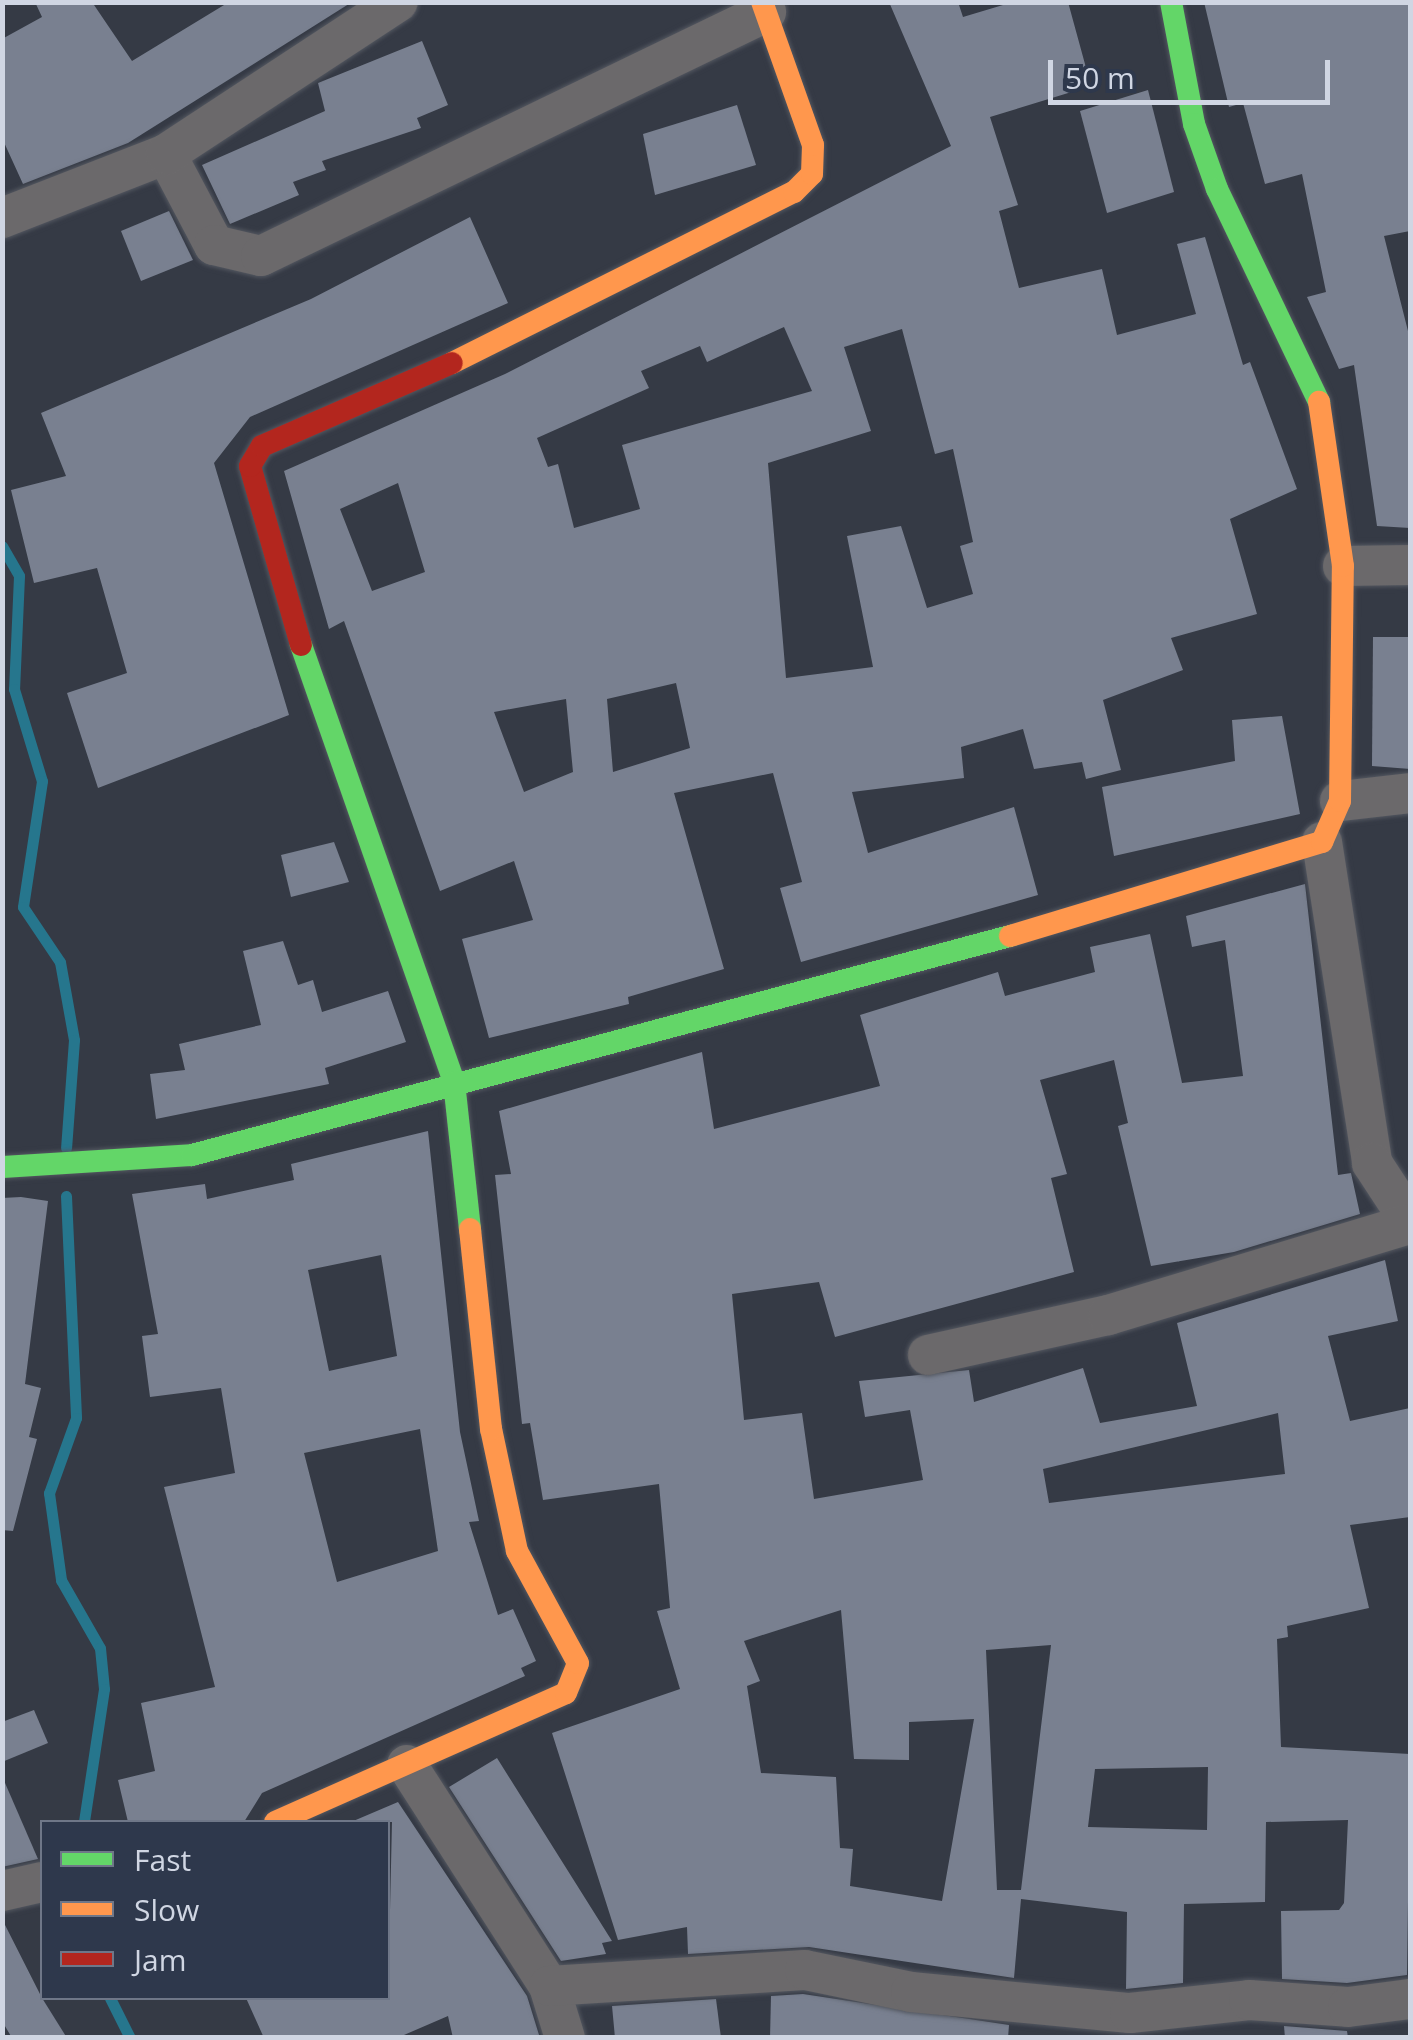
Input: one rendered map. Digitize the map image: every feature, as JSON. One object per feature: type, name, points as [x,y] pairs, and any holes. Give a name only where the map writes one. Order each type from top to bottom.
[{"type":"street","points":[[2,218],[166,154],[397,2]]},
{"type":"street","points":[[928,1355],[1108,1314],[1410,1222],[1372,1163],[1322,842],[1340,801],[1343,566],[1319,400],[1217,188],[1194,124],[1171,2]]},
{"type":"street","points":[[166,154],[214,245],[261,256],[764,7],[814,144],[812,174],[794,192],[491,346],[262,446],[250,466],[322,718],[454,1082],[491,1429],[517,1551],[578,1663],[566,1693],[280,1820]]},
{"type":"street","points":[[1343,566],[1410,565]]},
{"type":"street","points":[[1340,801],[1410,793]]},
{"type":"street","points":[[2,1166],[192,1155],[454,1082],[933,959],[1322,842]]},
{"type":"street","points":[[408,1765],[549,1986],[564,2038]]},
{"type":"street","points":[[2,1891],[40,1882]]},
{"type":"street","points":[[549,1986],[805,1970],[911,1992],[1131,2025],[1249,2000],[1348,2008],[1410,1999]]},
{"type":"building","points":[[35,2],[92,2],[132,61],[229,2],[352,2],[128,143],[23,184],[2,138],[2,39],[42,17]]},
{"type":"building","points":[[889,2],[958,2],[963,17],[1013,2],[1068,2],[1091,86],[990,117],[1018,205],[999,211],[1019,288],[1102,269],[1117,335],[1196,314],[1177,244],[1205,237],[1243,365],[1250,362],[1297,489],[1230,519],[1257,614],[1171,638],[1183,670],[1103,700],[1121,770],[1086,779],[1082,762],[1034,769],[1023,729],[961,747],[964,778],[852,792],[868,853],[1014,807],[1038,895],[801,962],[780,888],[802,882],[773,773],[674,793],[724,969],[628,997],[629,1004],[489,1038],[462,939],[533,920],[514,861],[440,891],[344,621],[329,629],[284,471],[505,374],[951,146]],"holes":[[[784,327],[812,391],[622,445],[640,509],[574,528],[558,464],[548,467],[537,438],[649,388],[641,371],[700,346],[707,362]],[[902,329],[935,454],[953,449],[973,542],[960,546],[973,594],[927,608],[901,526],[847,536],[873,667],[786,678],[768,463],[871,431],[844,347]],[[398,483],[425,572],[372,591],[340,509]],[[676,683],[690,748],[613,772],[607,699]],[[566,699],[573,772],[524,792],[494,712]]]},
{"type":"building","points":[[1204,2],[1410,2],[1410,231],[1384,236],[1410,339],[1410,528],[1377,526],[1354,365],[1339,369],[1307,297],[1326,292],[1302,174],[1265,184],[1243,103],[1229,107]]},
{"type":"building","points":[[422,41],[448,105],[417,118],[421,128],[322,161],[326,170],[293,182],[299,195],[230,224],[202,165],[325,111],[318,83]]},
{"type":"building","points":[[1148,90],[1174,192],[1107,213],[1080,111]]},
{"type":"building","points":[[737,105],[756,165],[655,195],[643,134]]},
{"type":"building","points":[[169,211],[193,260],[141,281],[121,231]]},
{"type":"building","points":[[470,217],[508,303],[250,417],[214,463],[289,715],[98,788],[67,693],[127,673],[97,568],[34,583],[11,490],[66,476],[41,413],[311,299]]},
{"type":"building","points":[[1373,637],[1410,637],[1410,769],[1372,766]]},
{"type":"building","points":[[1282,716],[1300,814],[1114,856],[1102,787],[1235,761],[1232,720]]},
{"type":"building","points":[[334,842],[349,882],[291,897],[281,855]]},
{"type":"building","points":[[1305,884],[1338,1175],[1351,1173],[1360,1214],[1234,1252],[1151,1266],[1118,1126],[1128,1123],[1114,1060],[1040,1080],[1067,1174],[1051,1178],[1074,1272],[835,1337],[819,1282],[732,1294],[744,1420],[802,1413],[814,1499],[923,1480],[910,1410],[865,1417],[859,1381],[969,1370],[974,1402],[1083,1368],[1100,1423],[1197,1406],[1177,1323],[1385,1260],[1398,1321],[1328,1336],[1350,1421],[1410,1408],[1410,1517],[1350,1525],[1369,1608],[1287,1626],[1288,1637],[1277,1639],[1281,1747],[1410,1754],[1407,1975],[1347,1983],[1282,1979],[1281,1911],[1339,1910],[1344,1903],[1348,1820],[1266,1822],[1265,1902],[1184,1904],[1183,1983],[1126,1989],[1127,1912],[1021,1899],[1014,1978],[809,1947],[688,1954],[687,1927],[618,1940],[552,1733],[680,1689],[657,1611],[670,1608],[659,1484],[543,1500],[530,1423],[522,1424],[495,1175],[511,1174],[499,1111],[702,1052],[714,1129],[880,1086],[860,1015],[998,972],[1005,996],[1095,972],[1090,947],[1150,934],[1182,1083],[1243,1076],[1225,940],[1192,947],[1186,916]],"holes":[[[1278,1413],[1285,1474],[1049,1503],[1043,1469]],[[841,1610],[854,1759],[909,1760],[909,1722],[974,1719],[942,1901],[850,1886],[853,1849],[840,1848],[836,1777],[761,1773],[747,1686],[760,1681],[744,1641]],[[1051,1645],[1021,1890],[997,1890],[986,1650]],[[1208,1767],[1207,1830],[1088,1827],[1095,1769]]]},
{"type":"building","points":[[283,941],[298,985],[313,980],[322,1012],[388,991],[406,1042],[325,1068],[329,1084],[156,1119],[150,1074],[185,1070],[179,1044],[261,1025],[243,951]]},
{"type":"building","points":[[428,1131],[460,1432],[479,1521],[469,1522],[498,1615],[513,1609],[536,1661],[521,1668],[525,1676],[262,1793],[245,1820],[128,1820],[118,1780],[155,1771],[141,1703],[215,1687],[164,1487],[235,1473],[221,1388],[150,1397],[142,1336],[158,1334],[132,1194],[205,1184],[207,1199],[294,1180],[291,1164]],"holes":[[[381,1255],[397,1356],[329,1371],[308,1270]],[[420,1429],[438,1551],[337,1582],[304,1453]]]},
{"type":"building","points":[[2,1198],[48,1201],[25,1384],[41,1388],[29,1437],[37,1439],[13,1531],[2,1530]]},
{"type":"building","points":[[34,1710],[48,1743],[2,1762],[2,1722]]},
{"type":"building","points":[[497,1758],[612,1941],[602,1943],[606,1954],[561,1961],[449,1787]]},
{"type":"building","points":[[2,1776],[38,1859],[2,1867]]},
{"type":"building","points":[[398,1802],[527,1996],[540,2038],[453,2038],[448,2016],[397,2038],[264,2038],[247,2000],[390,2000],[392,1822],[356,1820]]},
{"type":"building","points":[[2,1919],[40,2000],[67,2038],[12,2038],[2,2021]]},
{"type":"building","points":[[803,1994],[1009,2025],[1008,2038],[770,2038],[771,1996]]},
{"type":"building","points":[[716,1999],[721,2038],[615,2038],[612,2006]]},
{"type":"building","points":[[1284,2026],[1347,2031],[1348,2038],[1285,2038]]},
{"type":"waterway","points":[[2,546],[19,576],[14,689],[42,781],[23,907],[60,962],[74,1040],[66,1148]]},
{"type":"waterway","points":[[66,1196],[76,1418],[49,1493],[61,1580],[100,1648],[104,1689],[84,1820]]},
{"type":"waterway","points":[[111,2000],[130,2038]]},
{"type":"traffic: fast","points":[[1171,2],[1194,124],[1217,189],[1319,402]]},
{"type":"traffic: fast","points":[[301,645],[454,1082],[470,1229]]},
{"type":"traffic: fast","points":[[2,1167],[192,1155],[1010,936]]},
{"type":"traffic: slow","points":[[452,363],[794,192],[812,174],[813,145],[762,2]]},
{"type":"traffic: slow","points":[[1010,936],[1322,842],[1340,801],[1343,566],[1319,402]]},
{"type":"traffic: slow","points":[[280,1820],[566,1693],[578,1663],[517,1551],[491,1429],[470,1229]]},
{"type":"traffic: jam","points":[[301,645],[250,466],[262,446],[452,363]]}]
